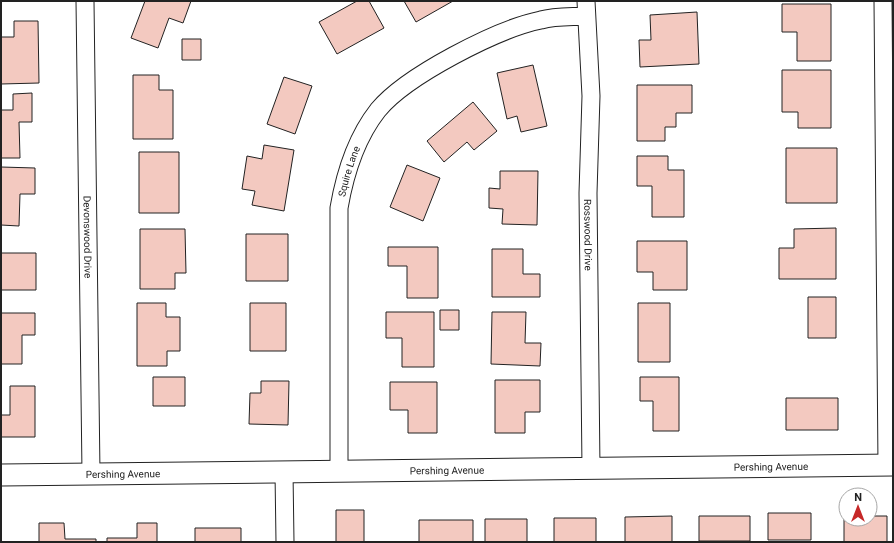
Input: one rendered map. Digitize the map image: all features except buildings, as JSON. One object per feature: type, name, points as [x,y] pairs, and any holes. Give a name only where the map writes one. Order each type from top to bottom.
[{"type":"street","name":"Devonswood Drive","points":[[85,1],[91,473]]},
{"type":"street","points":[[884,1],[890,465]]},
{"type":"street","name":"Rosswood Drive","points":[[586,8],[591,96],[588,193],[591,468]]},
{"type":"street","name":"Squire Lane","points":[[339,472],[339,208],[345,175],[359,141],[378,110],[403,88],[431,68],[512,28],[586,8]]},
{"type":"street","name":"Pershing Avenue","points":[[1,475],[890,465]]},
{"type":"street","points":[[284,472],[285,542]]}]
